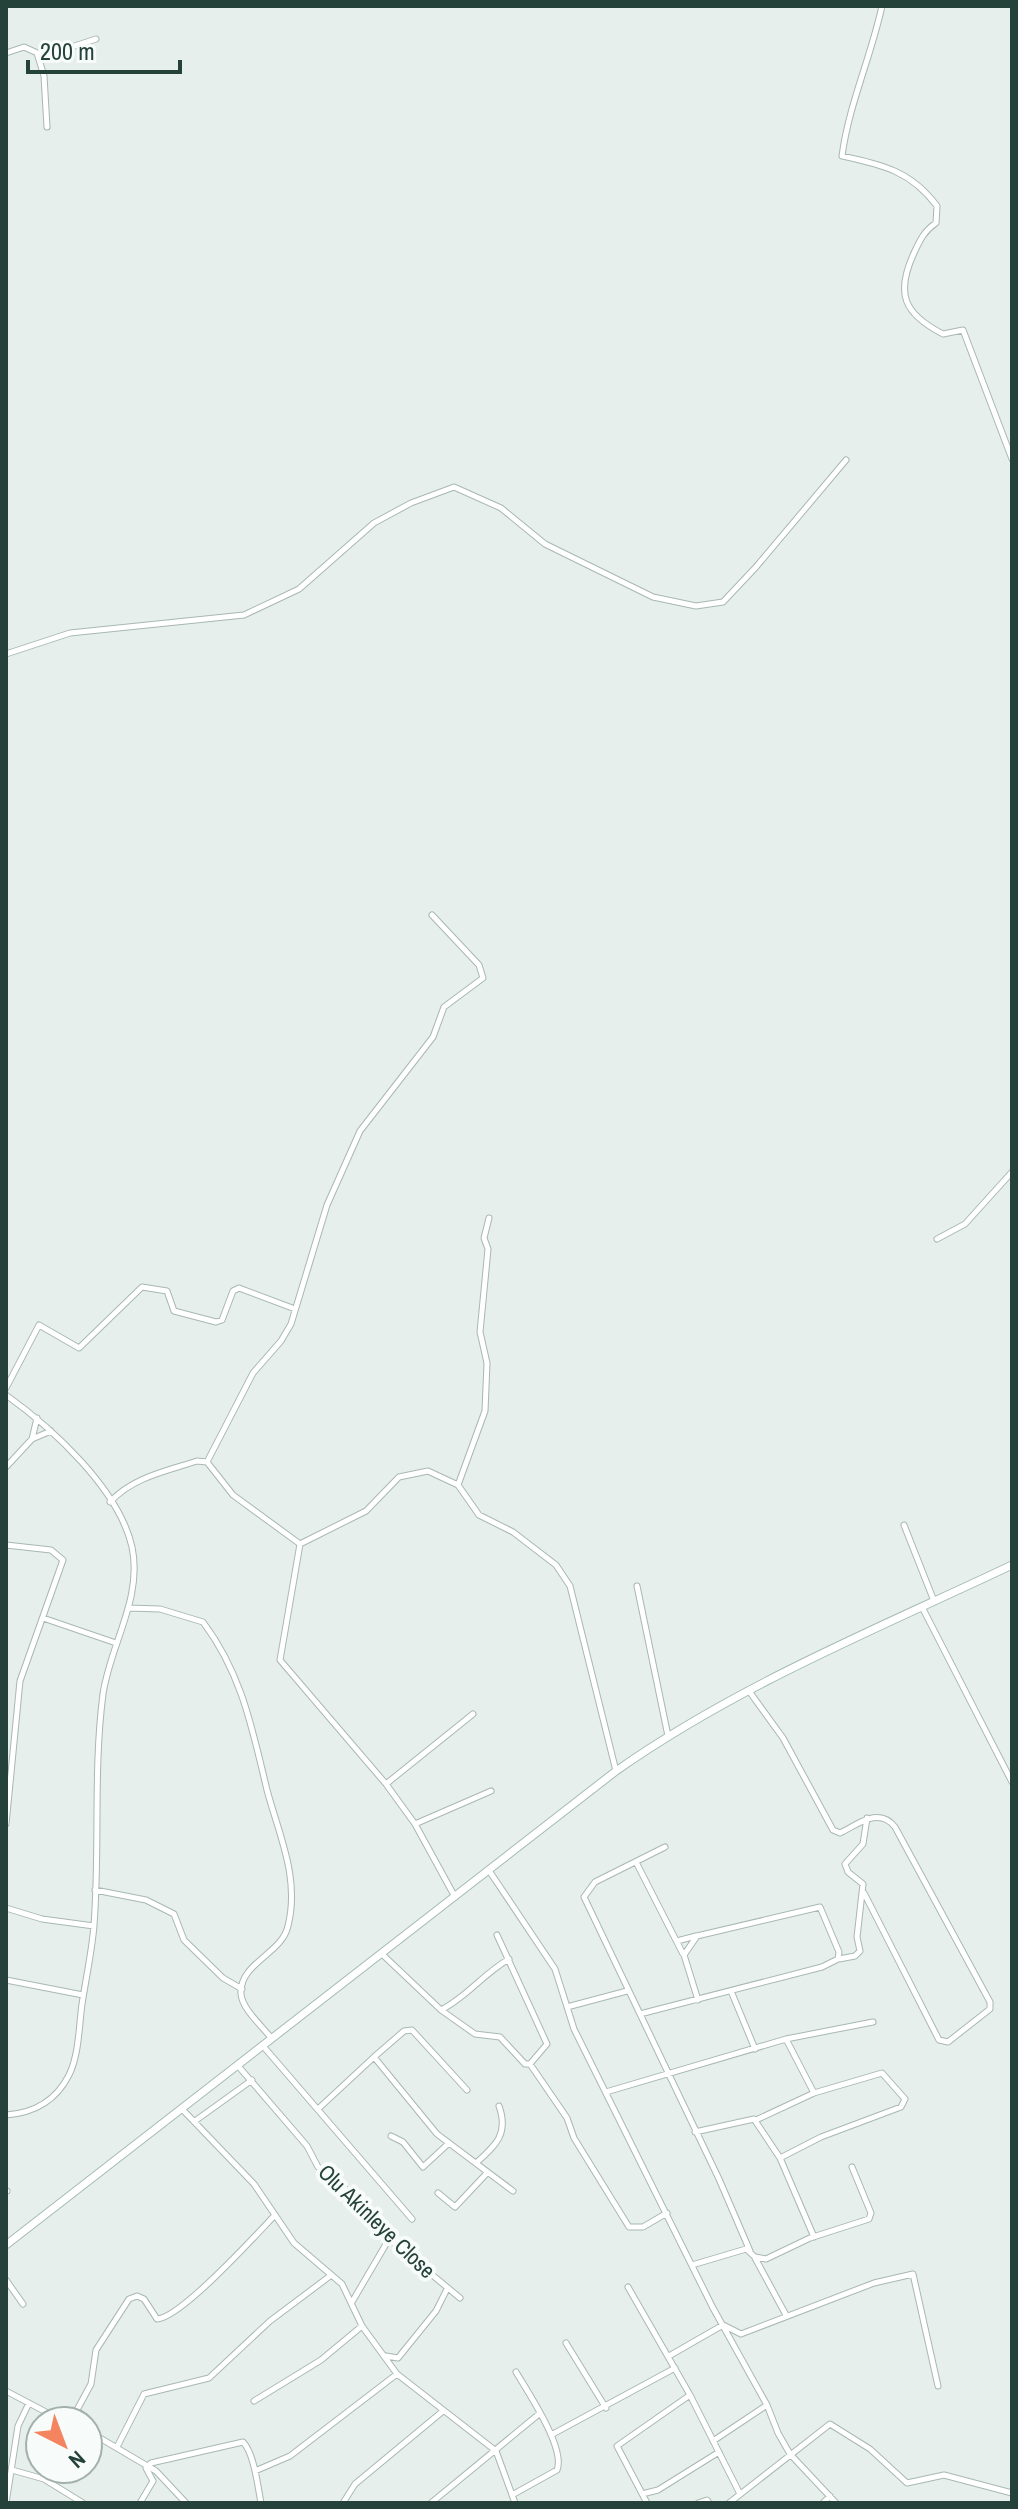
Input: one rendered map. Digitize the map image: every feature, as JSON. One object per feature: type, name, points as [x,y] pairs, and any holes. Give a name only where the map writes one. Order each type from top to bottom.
[{"type":"main road","points":[[6,2245],[490,1872],[616,1771],[668,1736],[748,1690],[1012,1565]]},
{"type":"street","points":[[882,6],[873,45],[848,115],[842,156],[919,182],[937,206],[936,223],[925,230],[905,272],[903,297],[919,321],[943,334],[963,330],[1012,459]]},
{"type":"street","points":[[6,53],[24,47],[44,56],[96,39]]},
{"type":"street","points":[[37,53],[44,76],[47,127]]},
{"type":"street","points":[[6,654],[70,633],[244,615],[299,589],[374,523],[411,503],[454,487],[501,508],[545,544],[653,597],[696,606],[723,602],[846,460]]},
{"type":"street","points":[[207,1462],[253,1373],[281,1341],[295,1309],[327,1205],[360,1131],[433,1037],[444,1007],[483,978],[479,965],[432,915]]},
{"type":"street","points":[[937,1239],[965,1224],[1012,1172]]},
{"type":"street","points":[[458,1485],[485,1411],[487,1363],[480,1332],[488,1259],[484,1238],[489,1218]]},
{"type":"street","points":[[6,1388],[39,1325],[79,1348],[142,1287],[167,1291],[174,1311],[216,1322],[222,1320],[233,1291],[239,1288],[295,1309]]},
{"type":"street","points":[[6,1395],[52,1431],[110,1502],[132,1547],[134,1580],[105,1684],[99,1741],[94,1926],[68,2076],[45,2104],[27,2113],[6,2115]]},
{"type":"street","points":[[32,1439],[37,1417]]},
{"type":"street","points":[[6,1467],[32,1439],[52,1431]]},
{"type":"street","points":[[110,1502],[127,1486],[142,1479],[197,1461],[207,1462],[233,1495],[300,1544]]},
{"type":"street","points":[[300,1544],[366,1511],[399,1477],[428,1471],[458,1485],[479,1515],[513,1532],[556,1565],[570,1586],[616,1771]]},
{"type":"street","points":[[904,1525],[934,1602]]},
{"type":"street","points":[[300,1544],[280,1660],[386,1784],[415,1824],[456,1898]]},
{"type":"street","points":[[6,1545],[43,1548],[61,1555],[62,1567],[20,1681],[6,1824]]},
{"type":"street","points":[[637,1586],[668,1736]]},
{"type":"street","points":[[922,1607],[1012,1782]]},
{"type":"street","points":[[128,1608],[160,1609],[203,1622],[235,1673],[252,1718],[292,1885],[286,1933],[250,1971],[242,1989],[244,2003],[272,2039]]},
{"type":"street","points":[[43,1618],[116,1643]]},
{"type":"street","points":[[748,1690],[783,1738],[830,1827],[840,1833],[867,1818],[887,1819],[895,1827],[990,2002],[990,2009],[948,2042],[939,2040],[864,1893],[863,1884],[848,1872],[845,1864],[863,1844],[867,1818]]},
{"type":"street","points":[[386,1784],[473,1714]]},
{"type":"street","points":[[415,1824],[491,1791]]},
{"type":"street","points":[[665,1847],[595,1882],[584,1897],[750,2251],[786,2315]]},
{"type":"street","points":[[636,1862],[684,1955],[698,2000]]},
{"type":"street","points":[[490,1872],[555,1969],[567,2007],[606,2092],[790,2454],[836,2503]]},
{"type":"street","points":[[95,1890],[146,1900],[174,1914],[184,1940],[223,1978],[242,1989]]},
{"type":"street","points":[[640,2014],[859,1953],[858,1915],[864,1893]]},
{"type":"street","points":[[677,1941],[818,1905],[839,1952],[838,1959]]},
{"type":"street","points":[[6,1908],[42,1919],[94,1926]]},
{"type":"street","points":[[497,1935],[547,2044],[530,2064]]},
{"type":"street","points":[[684,1955],[697,1936]]},
{"type":"street","points":[[383,1955],[441,2010],[475,2034],[500,2037],[525,2064],[530,2064],[567,2118],[574,2138],[624,2222],[634,2229],[667,2213]]},
{"type":"street","points":[[441,2010],[464,1996],[487,1971],[509,1959]]},
{"type":"street","points":[[6,1980],[83,1995]]},
{"type":"street","points":[[567,2007],[627,1991]]},
{"type":"street","points":[[731,1991],[755,2049]]},
{"type":"street","points":[[606,2092],[786,2039],[873,2022]]},
{"type":"street","points":[[318,2109],[404,2031],[412,2030],[467,2090]]},
{"type":"street","points":[[786,2039],[814,2093]]},
{"type":"street","points":[[263,2046],[412,2219]]},
{"type":"street","points":[[374,2057],[437,2134],[513,2191]]},
{"type":"street","name":"Olu Akinleye Close","points":[[239,2067],[307,2146],[318,2167],[335,2177],[389,2239],[460,2298]]},
{"type":"street","points":[[756,2120],[814,2093],[882,2073],[898,2087],[904,2103],[780,2158]]},
{"type":"street","points":[[195,2121],[252,2080]]},
{"type":"street","points":[[476,2163],[498,2144],[504,2132],[499,2106]]},
{"type":"street","points":[[182,2109],[254,2184],[294,2243],[342,2284],[362,2326],[397,2374],[496,2451],[515,2503]]},
{"type":"street","points":[[695,2132],[751,2117],[756,2120],[780,2158],[814,2237]]},
{"type":"street","points":[[391,2136],[403,2142],[423,2167],[449,2143]]},
{"type":"street","points":[[755,2257],[770,2258],[814,2237],[834,2233],[871,2217],[852,2167]]},
{"type":"street","points":[[438,2193],[455,2207],[487,2173]]},
{"type":"street","points":[[80,2405],[91,2384],[96,2350],[129,2299],[140,2297],[157,2319],[167,2317],[214,2278],[275,2215]]},
{"type":"street","points":[[352,2302],[389,2239]]},
{"type":"street","points":[[692,2265],[746,2249],[750,2251]]},
{"type":"street","points":[[723,2325],[741,2334],[874,2283],[913,2274],[938,2386]]},
{"type":"street","points":[[117,2447],[144,2394],[209,2378],[270,2321],[330,2276]]},
{"type":"street","points":[[6,2280],[23,2304]]},
{"type":"street","points":[[628,2287],[669,2356],[740,2494]]},
{"type":"street","points":[[385,2356],[398,2358],[409,2349],[447,2289]]},
{"type":"street","points":[[669,2356],[723,2325]]},
{"type":"street","points":[[254,2401],[321,2360],[362,2326]]},
{"type":"street","points":[[566,2343],[606,2408]]},
{"type":"street","points":[[551,2435],[675,2368]]},
{"type":"street","points":[[512,2495],[557,2470],[560,2461],[551,2435],[516,2372]]},
{"type":"street","points":[[255,2471],[290,2456],[397,2374]]},
{"type":"street","points":[[6,2400],[9,2392],[33,2405]]},
{"type":"street","points":[[647,2503],[617,2446],[690,2395]]},
{"type":"street","points":[[6,2503],[18,2426],[29,2403]]},
{"type":"street","points":[[713,2441],[767,2405]]},
{"type":"street","points":[[343,2503],[355,2484],[443,2411]]},
{"type":"street","points":[[431,2503],[539,2414]]},
{"type":"street","points":[[729,2503],[830,2424],[907,2483],[944,2475],[1012,2493]]},
{"type":"street","points":[[104,2440],[161,2475],[186,2503]]},
{"type":"street","points":[[146,2468],[158,2461],[181,2459],[243,2442],[255,2471],[254,2480],[261,2503]]},
{"type":"street","points":[[642,2494],[658,2490],[719,2452]]},
{"type":"street","points":[[140,2503],[153,2481],[146,2468]]},
{"type":"street","points":[[12,2470],[56,2484],[83,2503]]},
{"type":"street","points":[[823,2503],[830,2496]]},
{"type":"street","points":[[698,2503],[707,2500],[709,2503]]}]
